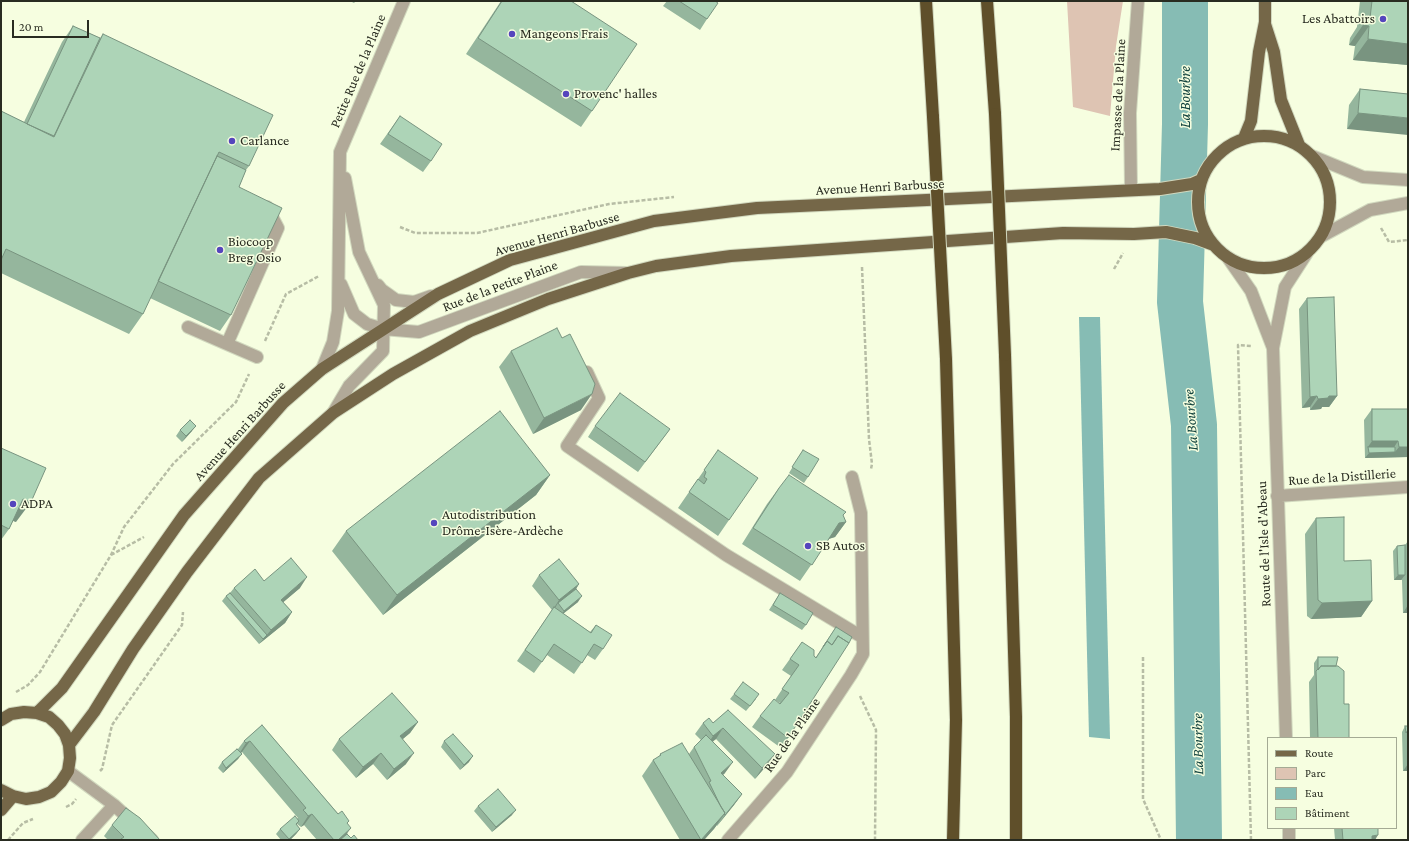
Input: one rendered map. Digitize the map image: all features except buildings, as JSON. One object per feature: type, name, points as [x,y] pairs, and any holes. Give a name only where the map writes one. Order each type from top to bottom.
[{"type":"highway","points":[[926,1],[946,359],[956,720],[953,840]]},
{"type":"highway","points":[[987,1],[995,114],[1005,355],[1016,717],[1016,840]]},
{"type":"main road","points":[[1244,138],[1250,121],[1259,52],[1265,22],[1265,1]]},
{"type":"main road","points":[[1265,22],[1274,52],[1281,100],[1299,145]]},
{"type":"main road","points":[[1262,135],[1281,137],[1299,145],[1312,156],[1325,173],[1330,194],[1330,216],[1322,236],[1307,254],[1288,264],[1268,268],[1247,266],[1228,258],[1214,245],[1202,226],[1196,182],[1210,162],[1225,147],[1244,138],[1262,135]]},
{"type":"main road","name":"Avenue Henri Barbusse","points":[[37,713],[62,688],[184,515],[283,403],[322,369],[438,294],[510,260],[654,222],[758,208],[1160,189],[1196,182]]},
{"type":"main road","points":[[69,745],[94,712],[133,649],[187,572],[259,478],[333,413],[393,374],[470,330],[548,299],[628,273],[656,266],[731,256],[1063,233],[1134,234],[1166,232],[1195,238],[1214,245]]},
{"type":"main road","points":[[1,720],[11,714],[24,712],[37,713],[49,717],[65,734],[69,745],[70,758],[68,771],[61,782],[51,792],[39,797],[26,799],[13,796],[1,790]]},
{"type":"main road","points":[[1,810],[13,796]]},
{"type":"street","name":"Petite Rue de la Plaine","points":[[340,152],[404,1]]},
{"type":"street","name":"Impasse de la Plaine","points":[[1130,190],[1130,113],[1138,1]]},
{"type":"street","name":"Rue de la Petite Plaine","points":[[333,413],[349,386],[383,351],[384,305],[359,252],[340,152]]},
{"type":"street","name":"Rue de la Petite Plaine","points":[[322,369],[332,342],[338,311],[340,152]]},
{"type":"street","points":[[1312,156],[1363,176],[1408,180]]},
{"type":"street","points":[[227,344],[278,228],[265,202]]},
{"type":"street","points":[[1322,236],[1370,210],[1408,202]]},
{"type":"street","name":"Route de l'Isle d'Abeau","points":[[1286,737],[1273,348],[1285,287],[1307,254]]},
{"type":"street","name":"Route de l'Isle d'Abeau","points":[[1228,258],[1251,291],[1273,348]]},
{"type":"street","name":"Rue de la Petite Plaine","points":[[366,267],[382,290],[396,300],[414,302],[438,294]]},
{"type":"street","name":"Rue de la Petite Plaine","points":[[339,281],[354,314],[367,324],[383,329],[419,332],[581,272],[628,273]]},
{"type":"street","points":[[188,327],[257,356]]},
{"type":"street","points":[[584,364],[599,398],[567,446],[726,555],[862,638]]},
{"type":"street","name":"Rue de la Plaine","points":[[728,840],[787,772],[851,675],[863,654],[861,513],[852,477]]},
{"type":"street","name":"Rue de la Distillerie","points":[[1277,496],[1408,488]]},
{"type":"street","points":[[68,771],[114,805],[152,840]]},
{"type":"street","points":[[82,840],[114,805]]},
{"type":"street","points":[[1289,829],[1289,840]]},
{"type":"path","points":[[400,227],[415,233],[477,233],[609,204],[672,197],[680,198]]},
{"type":"path","points":[[1370,210],[1389,242],[1408,240]]},
{"type":"path","points":[[861,246],[869,439],[872,464],[870,471]]},
{"type":"path","points":[[10,696],[28,685],[40,672],[111,555],[124,527],[173,464],[236,402],[286,294],[325,272]]},
{"type":"path","points":[[1251,840],[1238,344],[1273,348]]},
{"type":"path","points":[[65,807],[72,804],[102,769],[112,725],[182,625],[184,610]]},
{"type":"path","points":[[1143,657],[1143,799],[1161,840]]},
{"type":"path","points":[[851,675],[876,730],[875,840]]},
{"type":"path","points":[[8,840],[23,823],[37,818]]},
{"type":"green space","points":[[1067,1],[1123,1],[1116,46],[1110,116],[1073,107]]},
{"type":"water","points":[[1079,317],[1100,317],[1110,739],[1089,737]]},
{"type":"waterway","name":"La Bourbre","points":[[1185,1],[1185,124],[1180,302],[1194,425],[1199,840]]},
{"type":"place","name":"Les Abattoirs","points":[[1383,19]]},
{"type":"place","name":"Mangeons Frais","points":[[512,34]]},
{"type":"place","name":"Provenc' halles","points":[[566,94]]},
{"type":"place","name":"Carlance","points":[[232,141]]},
{"type":"place","name":"Biocoop Breg Osio","points":[[220,250]]},
{"type":"place","name":"ADPA","points":[[13,504]]},
{"type":"place","name":"Autodistribution Drôme-Isère-Ardèche","points":[[434,523]]},
{"type":"place","name":"SB Autos","points":[[808,546]]}]
